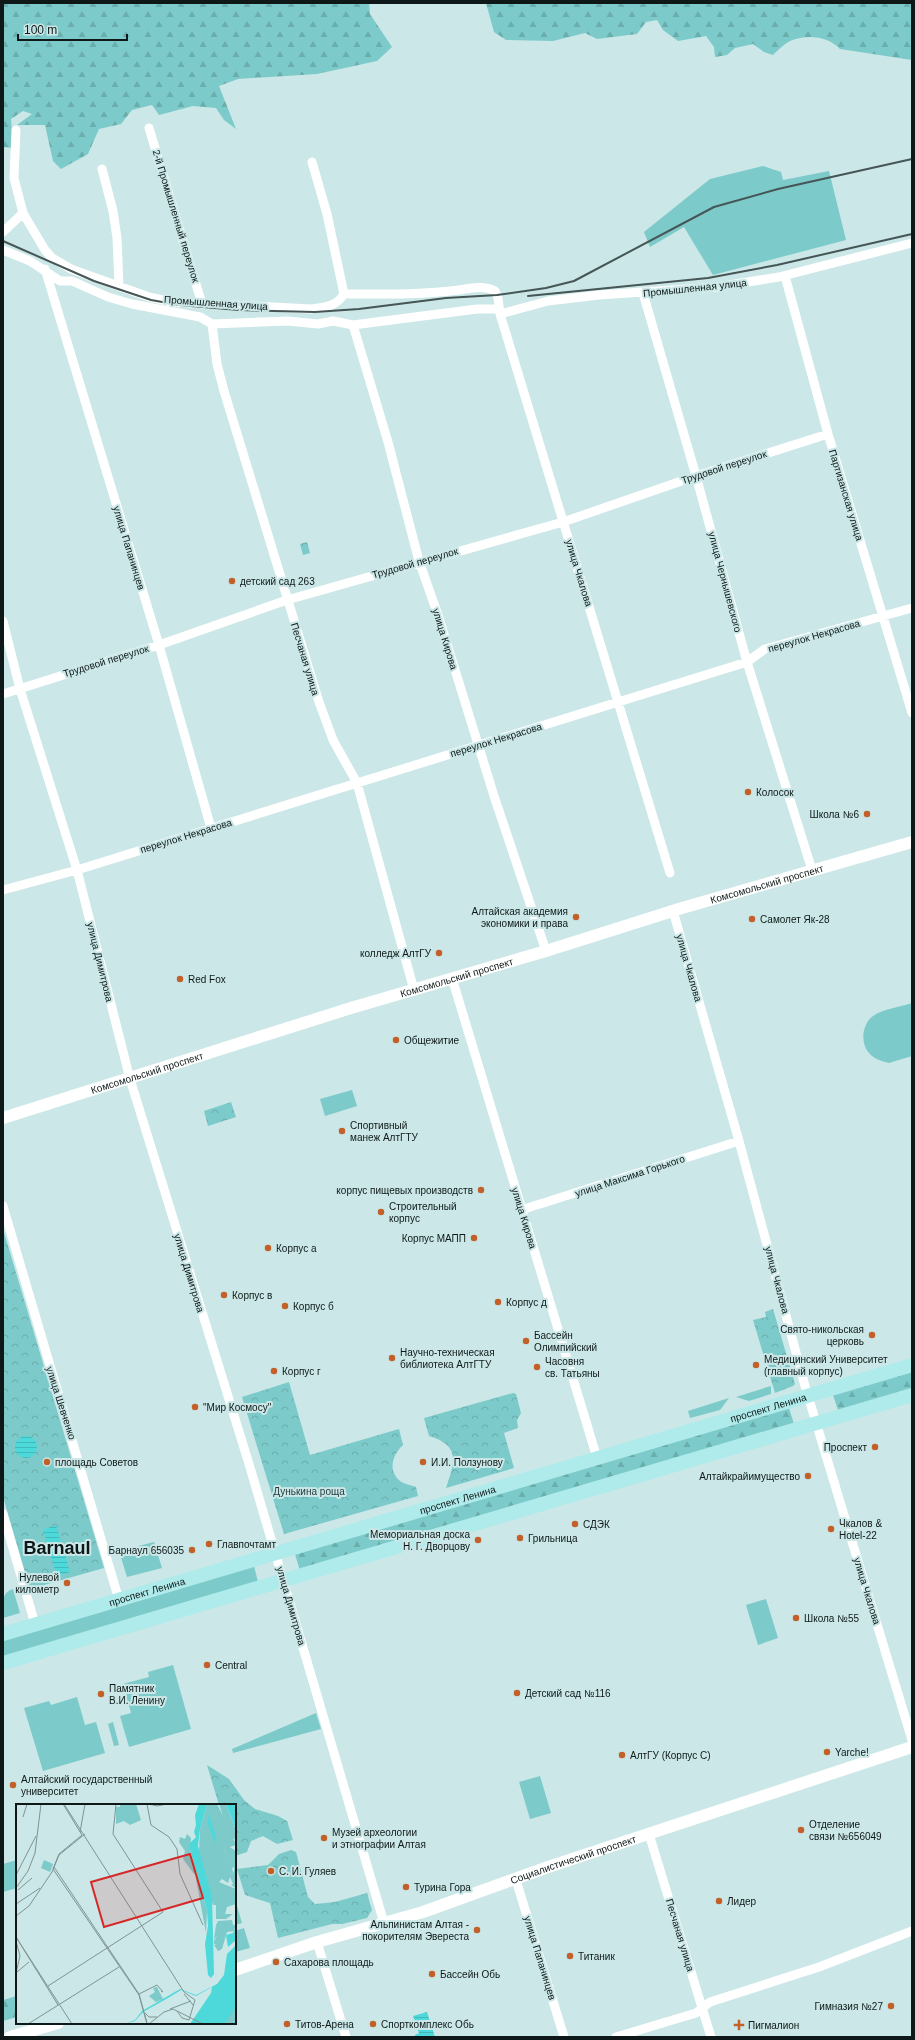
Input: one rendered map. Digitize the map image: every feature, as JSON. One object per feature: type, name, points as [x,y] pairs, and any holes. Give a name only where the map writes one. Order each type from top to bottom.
[{"type":"main road","name":"Комсомольский проспект","points":[[3,1118],[452,978],[546,951],[673,911],[912,842]]},
{"type":"main road","name":"проспект Ленина","points":[[3,1634],[912,1365]]},
{"type":"main road","points":[[3,1663],[912,1395]]},
{"type":"main road","name":"Социалистический проспект","points":[[236,1970],[316,1942],[423,1912],[649,1834],[912,1747]]},
{"type":"main road","points":[[10,2037],[55,2024]]},
{"type":"street","name":"2-й Промышленный переулок","points":[[149,128],[202,304]]},
{"type":"street","name":"Промышленная улица","points":[[16,130],[14,178],[23,213],[45,250],[52,258],[71,269],[149,297],[172,302],[234,306],[253,305],[311,310],[333,306],[340,301],[344,294]]},
{"type":"street","points":[[312,162],[327,214],[344,294]]},
{"type":"street","points":[[102,169],[113,211],[117,238],[119,285]]},
{"type":"street","points":[[3,232],[23,213]]},
{"type":"street","name":"Промышленная улица","points":[[3,250],[30,261],[44,269],[55,279],[72,281],[108,297],[166,312],[200,317],[212,324],[288,321],[318,324],[333,321],[353,325],[477,309],[499,312],[548,301],[599,295],[717,287],[784,276],[912,243]]},
{"type":"street","name":"улица Папанинцев","points":[[44,269],[159,645],[212,828]]},
{"type":"street","name":"Партизанская улица","points":[[784,276],[828,434],[912,713]]},
{"type":"street","name":"улица Чкалова","points":[[344,294],[428,294],[477,287],[495,291],[498,298],[499,312],[670,872]]},
{"type":"street","name":"улица Чернышевского","points":[[643,293],[696,476],[747,662],[812,870]]},
{"type":"street","name":"Песчаная улица","points":[[212,324],[217,364],[224,391],[287,600],[319,702],[334,740],[357,783],[414,990]]},
{"type":"street","name":"улица Кирова","points":[[353,325],[388,442],[419,561],[479,745],[494,796],[546,951]]},
{"type":"street","name":"Трудовой переулок","points":[[3,694],[159,645],[287,600],[419,561],[564,522],[696,476],[828,434]]},
{"type":"street","name":"переулок Некрасова","points":[[3,890],[77,870],[747,662],[765,649],[912,608]]},
{"type":"street","name":"улица Димитрова","points":[[3,621],[20,688],[77,870],[130,1079],[275,1553],[384,1923]]},
{"type":"street","name":"улица Чкалова","points":[[673,911],[739,1141],[808,1396],[912,1740]]},
{"type":"street","name":"улица Кирова","points":[[452,978],[597,1458]]},
{"type":"street","name":"улица Максима Горького","points":[[521,1210],[739,1141]]},
{"type":"street","name":"улица Шевченко","points":[[3,1206],[119,1600]]},
{"type":"street","points":[[3,1514],[35,1624]]},
{"type":"street","name":"Песчаная улица","points":[[649,1834],[711,2037]]},
{"type":"street","name":"улица Папанинцев","points":[[516,1880],[564,2037]]},
{"type":"street","points":[[616,2037],[696,2013],[710,2002],[819,1966],[912,1931]]},
{"type":"street","points":[[316,1942],[346,2037]]},
{"type":"green space","points":[[3,3],[369,3],[370,14],[392,47],[377,61],[317,74],[238,79],[219,86],[236,129],[224,120],[216,108],[193,106],[159,115],[152,105],[132,110],[121,124],[99,129],[88,154],[61,169],[53,161],[45,125],[17,125],[32,114],[23,111],[11,119],[13,148],[3,147]]},
{"type":"green space","points":[[486,3],[912,3],[912,60],[840,49],[830,41],[810,37],[803,37],[790,41],[783,45],[773,55],[764,52],[753,44],[735,48],[727,55],[715,57],[714,47],[706,36],[678,41],[663,30],[657,20],[646,22],[637,34],[597,39],[585,33],[553,41],[506,40],[494,32]]},
{"type":"green space","points":[[763,166],[781,172],[783,180],[829,171],[846,240],[713,275],[684,227],[650,247],[644,232],[710,179]]},
{"type":"green space","points":[[307,542],[310,553],[303,555],[300,544]]},
{"type":"green space","points":[[912,1003],[912,1056],[889,1063],[880,1061],[873,1057],[866,1049],[863,1039],[866,1024],[869,1019],[892,1008]]},
{"type":"green space","points":[[352,1090],[357,1106],[325,1116],[320,1099]]},
{"type":"green space","points":[[231,1102],[236,1117],[208,1126],[204,1111]]},
{"type":"green space","points":[[3,1229],[104,1568],[30,1589],[3,1497]]},
{"type":"green space","points":[[773,1309],[795,1384],[775,1393],[753,1320],[766,1317],[765,1312]]},
{"type":"green space","points":[[912,1372],[912,1389],[838,1410],[833,1395]]},
{"type":"green space","name":"Дунькина роща","points":[[289,1382],[310,1455],[399,1429],[403,1445],[394,1457],[394,1472],[400,1481],[416,1487],[418,1496],[284,1534],[242,1397]]},
{"type":"green space","points":[[771,1386],[771,1394],[749,1401],[736,1397]]},
{"type":"green space","points":[[513,1393],[516,1394],[521,1413],[517,1420],[518,1428],[504,1433],[514,1468],[446,1488],[453,1463],[453,1456],[447,1445],[440,1440],[429,1436],[424,1418]]},
{"type":"green space","points":[[729,1398],[720,1410],[690,1418],[688,1411]]},
{"type":"green space","points":[[789,1408],[794,1424],[300,1571],[295,1554]]},
{"type":"green space","points":[[154,1542],[162,1568],[127,1577],[119,1551]]},
{"type":"green space","points":[[254,1566],[258,1582],[3,1658],[3,1641]]},
{"type":"green space","points":[[13,1589],[20,1613],[3,1618],[4,1597],[6,1593]]},
{"type":"green space","points":[[766,1599],[778,1638],[758,1645],[746,1605]]},
{"type":"green space","points":[[173,1665],[191,1729],[129,1747],[120,1716],[131,1713],[123,1684],[149,1677],[148,1672]]},
{"type":"green space","points":[[77,1697],[85,1725],[96,1722],[105,1753],[43,1771],[24,1708],[49,1701],[51,1705]]},
{"type":"green space","points":[[316,1713],[321,1729],[233,1753],[232,1749]]},
{"type":"green space","points":[[113,1722],[119,1745],[114,1746],[108,1724]]},
{"type":"green space","points":[[207,1765],[229,1779],[244,1800],[255,1809],[278,1816],[287,1821],[293,1840],[277,1844],[263,1836],[251,1841],[247,1852],[236,1856],[236,1804],[219,1804]]},
{"type":"green space","points":[[540,1776],[551,1813],[530,1819],[519,1782]]},
{"type":"green space","points":[[291,1850],[296,1852],[308,1897],[315,1904],[335,1902],[367,1893],[372,1910],[367,1918],[342,1924],[332,1924],[278,1938],[270,1903],[245,1895],[237,1869],[268,1865],[279,1854]]},
{"type":"green space","points":[[16,1860],[16,1888],[3,1892],[3,1864]]},
{"type":"green space","points":[[236,1906],[242,1923],[236,1925]]},
{"type":"green space","points":[[244,1928],[250,1948],[236,1952],[236,1931]]},
{"type":"green space","points":[[16,1996],[16,2017],[3,2021],[3,2000]]},
{"type":"shaded area","points":[[26,1436],[34,1439],[37,1447],[34,1455],[26,1458],[18,1455],[15,1447],[18,1439]]},
{"type":"shaded area","points":[[56,1525],[70,1572],[57,1576],[43,1530]]},
{"type":"shaded area","points":[[427,2012],[435,2037],[415,2037],[415,2035],[419,2033],[413,2016]]},
{"type":"railway","points":[[3,241],[94,281],[151,300],[179,305],[239,310],[315,312],[359,309],[446,298],[497,295],[546,288],[574,281],[714,207],[778,189],[912,159]]},
{"type":"railway","points":[[528,296],[708,278],[777,265],[912,234]]},
{"type":"place","name":"детский сад 263","points":[[232,581]]},
{"type":"place","name":"Колосок","points":[[748,792]]},
{"type":"place","name":"Школа №6","points":[[867,814]]},
{"type":"place","name":"Алтайская академия экономики и права","points":[[576,917]]},
{"type":"place","name":"Самолет Як-28","points":[[752,919]]},
{"type":"place","name":"колледж АлтГУ","points":[[439,953]]},
{"type":"place","name":"Red Fox","points":[[180,979]]},
{"type":"place","name":"Общежитие","points":[[396,1040]]},
{"type":"place","name":"Спортивный манеж АлтГТУ","points":[[342,1131]]},
{"type":"place","name":"корпус пищевых производств","points":[[481,1190]]},
{"type":"place","name":"Строительный корпус","points":[[381,1212]]},
{"type":"place","name":"Корпус МАПП","points":[[474,1238]]},
{"type":"place","name":"Корпус а","points":[[268,1248]]},
{"type":"place","name":"Корпус в","points":[[224,1295]]},
{"type":"place","name":"Корпус д","points":[[498,1302]]},
{"type":"place","name":"Корпус б","points":[[285,1306]]},
{"type":"place","name":"Свято-никольская церковь","points":[[872,1335]]},
{"type":"place","name":"Бассейн Олимпийский","points":[[526,1341]]},
{"type":"place","name":"Научно-техническая библиотека АлтГТУ","points":[[392,1358]]},
{"type":"place","name":"Медицинский Университет (главный корпус)","points":[[756,1365]]},
{"type":"place","name":"Часовня св. Татьяны","points":[[537,1367]]},
{"type":"place","name":"Корпус г","points":[[274,1371]]},
{"type":"place","name":"\"Мир Космосу\"","points":[[195,1407]]},
{"type":"place","name":"Проспект","points":[[875,1447]]},
{"type":"place","name":"площадь Советов","points":[[47,1462]]},
{"type":"place","name":"И.И. Ползунову","points":[[423,1462]]},
{"type":"place","name":"Алтайкрайимущество","points":[[808,1476]]},
{"type":"place","name":"СДЭК","points":[[575,1524]]},
{"type":"place","name":"Чкалов & Hotel-22","points":[[831,1529]]},
{"type":"place","name":"Грильница","points":[[520,1538]]},
{"type":"place","name":"Мемориальная доска Н. Г. Дворцову","points":[[478,1540]]},
{"type":"place","name":"Главпочтамт","points":[[209,1544]]},
{"type":"place","name":"Барнаул 656035","points":[[192,1550]]},
{"type":"place","name":"Нулевой километр","points":[[67,1583]]},
{"type":"place","name":"Школа №55","points":[[796,1618]]},
{"type":"place","name":"Central","points":[[207,1665]]},
{"type":"place","name":"Детский сад №116","points":[[517,1693]]},
{"type":"place","name":"Памятник В.И. Ленину","points":[[101,1694]]},
{"type":"place","name":"Yarche!","points":[[827,1752]]},
{"type":"place","name":"АлтГУ (Корпус С)","points":[[622,1755]]},
{"type":"place","name":"Алтайский государственный университет","points":[[13,1785]]},
{"type":"place","name":"Отделение связи №656049","points":[[801,1830]]},
{"type":"place","name":"Музей археологии и этнографии Алтая","points":[[324,1838]]},
{"type":"place","name":"С. И. Гуляев","points":[[271,1871]]},
{"type":"place","name":"Турина Гора","points":[[406,1887]]},
{"type":"place","name":"Лидер","points":[[719,1901]]},
{"type":"place","name":"Альпинистам Алтая - покорителям Эвереста","points":[[477,1930]]},
{"type":"place","name":"Титаник","points":[[570,1956]]},
{"type":"place","name":"Сахарова площадь","points":[[276,1962]]},
{"type":"place","name":"Бассейн Обь","points":[[432,1974]]},
{"type":"place","name":"Гимназия №27","points":[[891,2006]]},
{"type":"place","name":"Титов-Арена","points":[[287,2024]]},
{"type":"place","name":"Спорткомплекс Обь","points":[[373,2024]]},
{"type":"place","name":"Пигмалион","points":[[739,2025]]},
{"type":"district","name":"Barnaul","points":[[57,1548]]}]
